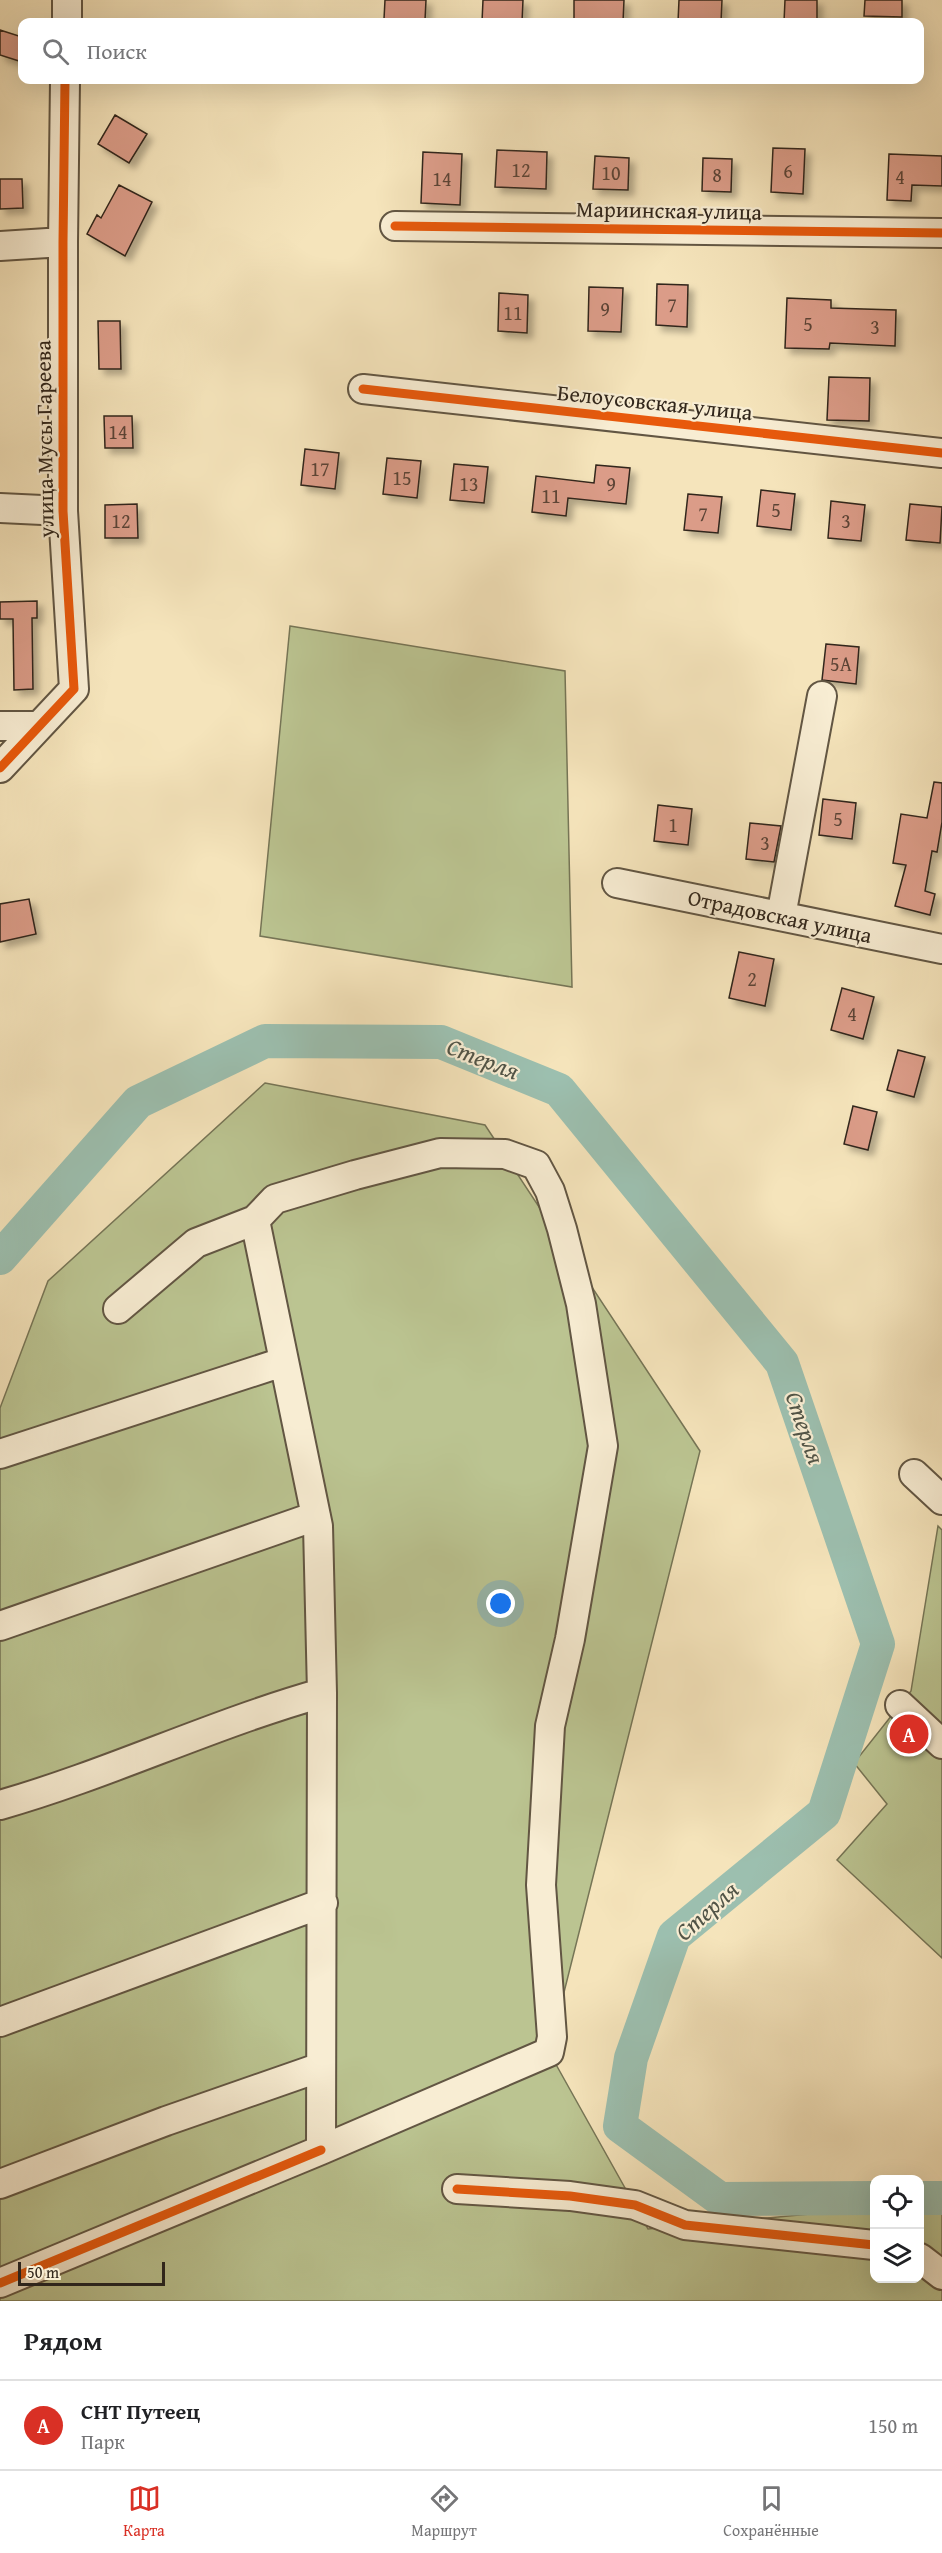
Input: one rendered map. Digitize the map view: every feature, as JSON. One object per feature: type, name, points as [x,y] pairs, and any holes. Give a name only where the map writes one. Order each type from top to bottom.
[{"type":"street","points":[[67,0],[67,18]]},
{"type":"street","name":"улица Мусы Гареева","points":[[0,768],[74,689],[63,511],[63,242],[66,84]]},
{"type":"street","name":"Мариинская улица","points":[[395,226],[942,233]]},
{"type":"street","points":[[0,246],[63,242]]},
{"type":"street","name":"Белоусовская улица","points":[[363,389],[942,453]]},
{"type":"street","points":[[0,508],[63,511]]},
{"type":"street","points":[[781,916],[822,696]]},
{"type":"street","points":[[0,726],[39,726]]},
{"type":"street","name":"Отрадовская улица","points":[[617,883],[942,949]]},
{"type":"street","points":[[0,2283],[321,2150],[549,2052],[552,2037],[541,1885],[550,1726],[570,1639],[603,1446],[581,1304],[562,1228],[550,1191],[536,1165],[505,1154],[440,1154],[355,1174],[275,1199],[255,1220],[196,1243],[118,1309]]},
{"type":"street","points":[[255,1220],[316,1516],[322,1693],[321,2150]]},
{"type":"street","points":[[0,1454],[283,1362]]},
{"type":"street","points":[[914,1474],[942,1500]]},
{"type":"street","points":[[0,1626],[316,1516]]},
{"type":"street","points":[[0,1805],[53,1790],[275,1706],[322,1693]]},
{"type":"street","points":[[900,1705],[942,1744]]},
{"type":"street","points":[[0,2022],[323,1903]]},
{"type":"street","points":[[0,2184],[166,2121],[321,2067]]},
{"type":"street","points":[[457,2189],[570,2196],[635,2205],[685,2225],[870,2245]]},
{"type":"street","points":[[924,2261],[942,2275]]},
{"type":"green space","points":[[290,626],[565,671],[572,987],[260,936]]},
{"type":"green space","points":[[265,1083],[485,1125],[700,1451],[549,2052],[648,2229],[870,2208],[870,2283],[924,2283],[924,2204],[942,2202],[942,2301],[0,2301],[0,1408],[48,1281]]},
{"type":"green space","points":[[938,1526],[942,1530],[942,1958],[837,1860],[887,1804],[854,1763],[911,1691]]},
{"type":"building","points":[[385,0],[426,0],[425,18],[384,18]]},
{"type":"building","points":[[483,0],[523,0],[522,18],[482,18]]},
{"type":"building","points":[[574,0],[624,0],[623,18],[574,18]]},
{"type":"building","points":[[679,0],[722,0],[721,18],[678,18]]},
{"type":"building","points":[[785,0],[817,0],[817,18],[784,18]]},
{"type":"building","points":[[865,0],[902,0],[902,17],[864,16]]},
{"type":"building","points":[[0,30],[18,36],[18,61],[0,55]]},
{"type":"building","points":[[115,115],[147,134],[129,163],[98,144]]},
{"type":"building","points":[[773,148],[805,149],[803,194],[771,192]]},
{"type":"building","points":[[497,150],[547,152],[546,189],[495,187]]},
{"type":"building","points":[[423,152],[462,154],[460,205],[421,203]]},
{"type":"building","points":[[889,154],[942,156],[942,186],[912,185],[911,201],[887,200]]},
{"type":"building","points":[[595,156],[629,158],[628,190],[593,189]]},
{"type":"building","points":[[703,158],[732,159],[731,192],[702,191]]},
{"type":"building","points":[[0,179],[22,179],[23,208],[0,209]]},
{"type":"building","points":[[119,185],[152,202],[125,256],[87,234],[97,215],[101,218]]},
{"type":"building","points":[[657,284],[688,285],[687,327],[656,325]]},
{"type":"building","points":[[589,287],[623,288],[621,332],[588,331]]},
{"type":"building","points":[[499,293],[528,295],[527,333],[498,331]]},
{"type":"building","points":[[787,298],[831,300],[831,308],[896,310],[895,346],[830,343],[829,349],[785,348]]},
{"type":"building","points":[[98,321],[120,321],[121,369],[99,369]]},
{"type":"building","points":[[829,377],[870,378],[869,421],[827,420]]},
{"type":"building","points":[[104,416],[132,416],[133,448],[105,448]]},
{"type":"building","points":[[305,449],[339,453],[335,489],[301,485]]},
{"type":"building","points":[[387,458],[421,461],[417,498],[383,494]]},
{"type":"building","points":[[454,464],[488,467],[484,503],[450,500]]},
{"type":"building","points":[[596,465],[630,468],[626,504],[568,498],[566,516],[532,512],[536,476],[594,483]]},
{"type":"building","points":[[761,490],[795,494],[791,530],[757,526]]},
{"type":"building","points":[[688,494],[722,497],[718,533],[684,530]]},
{"type":"building","points":[[831,501],[865,505],[861,541],[828,538]]},
{"type":"building","points":[[137,504],[138,538],[105,538],[105,505]]},
{"type":"building","points":[[910,504],[942,507],[940,543],[906,540]]},
{"type":"building","points":[[37,601],[37,618],[32,618],[33,689],[14,690],[13,619],[0,619],[0,602]]},
{"type":"building","points":[[826,644],[859,647],[856,684],[822,680]]},
{"type":"building","points":[[934,782],[942,783],[942,822],[937,852],[932,851],[925,891],[935,894],[930,915],[895,906],[906,865],[893,863],[901,814],[927,818]]},
{"type":"building","points":[[823,799],[856,803],[852,839],[819,835]]},
{"type":"building","points":[[658,805],[692,809],[688,845],[654,841]]},
{"type":"building","points":[[750,823],[781,826],[774,862],[746,859]]},
{"type":"building","points":[[29,899],[36,934],[0,942],[0,904]]},
{"type":"building","points":[[739,952],[774,959],[765,1006],[729,998]]},
{"type":"building","points":[[842,988],[874,997],[863,1039],[831,1030]]},
{"type":"building","points":[[898,1050],[925,1057],[914,1097],[887,1090]]},
{"type":"building","points":[[853,1106],[877,1112],[868,1150],[844,1144]]},
{"type":"waterway","name":"Стерля","points":[[0,1258],[138,1102],[265,1041],[441,1042],[559,1090],[782,1363],[878,1644],[824,1813],[674,1936],[631,2058],[620,2126],[720,2199],[870,2198]]},
{"type":"waterway","name":"Стерля","points":[[924,2198],[942,2198]]},
{"type":"cycle path","points":[[0,768],[74,689],[63,511],[65,84]]},
{"type":"cycle path","points":[[395,226],[942,233]]},
{"type":"cycle path","points":[[363,389],[942,453]]},
{"type":"cycle path","points":[[0,2283],[321,2150]]},
{"type":"cycle path","points":[[457,2189],[570,2196],[635,2205],[685,2225],[870,2245]]},
{"type":"place","name":"СНТ Путеец","points":[[909,1734]]}]
